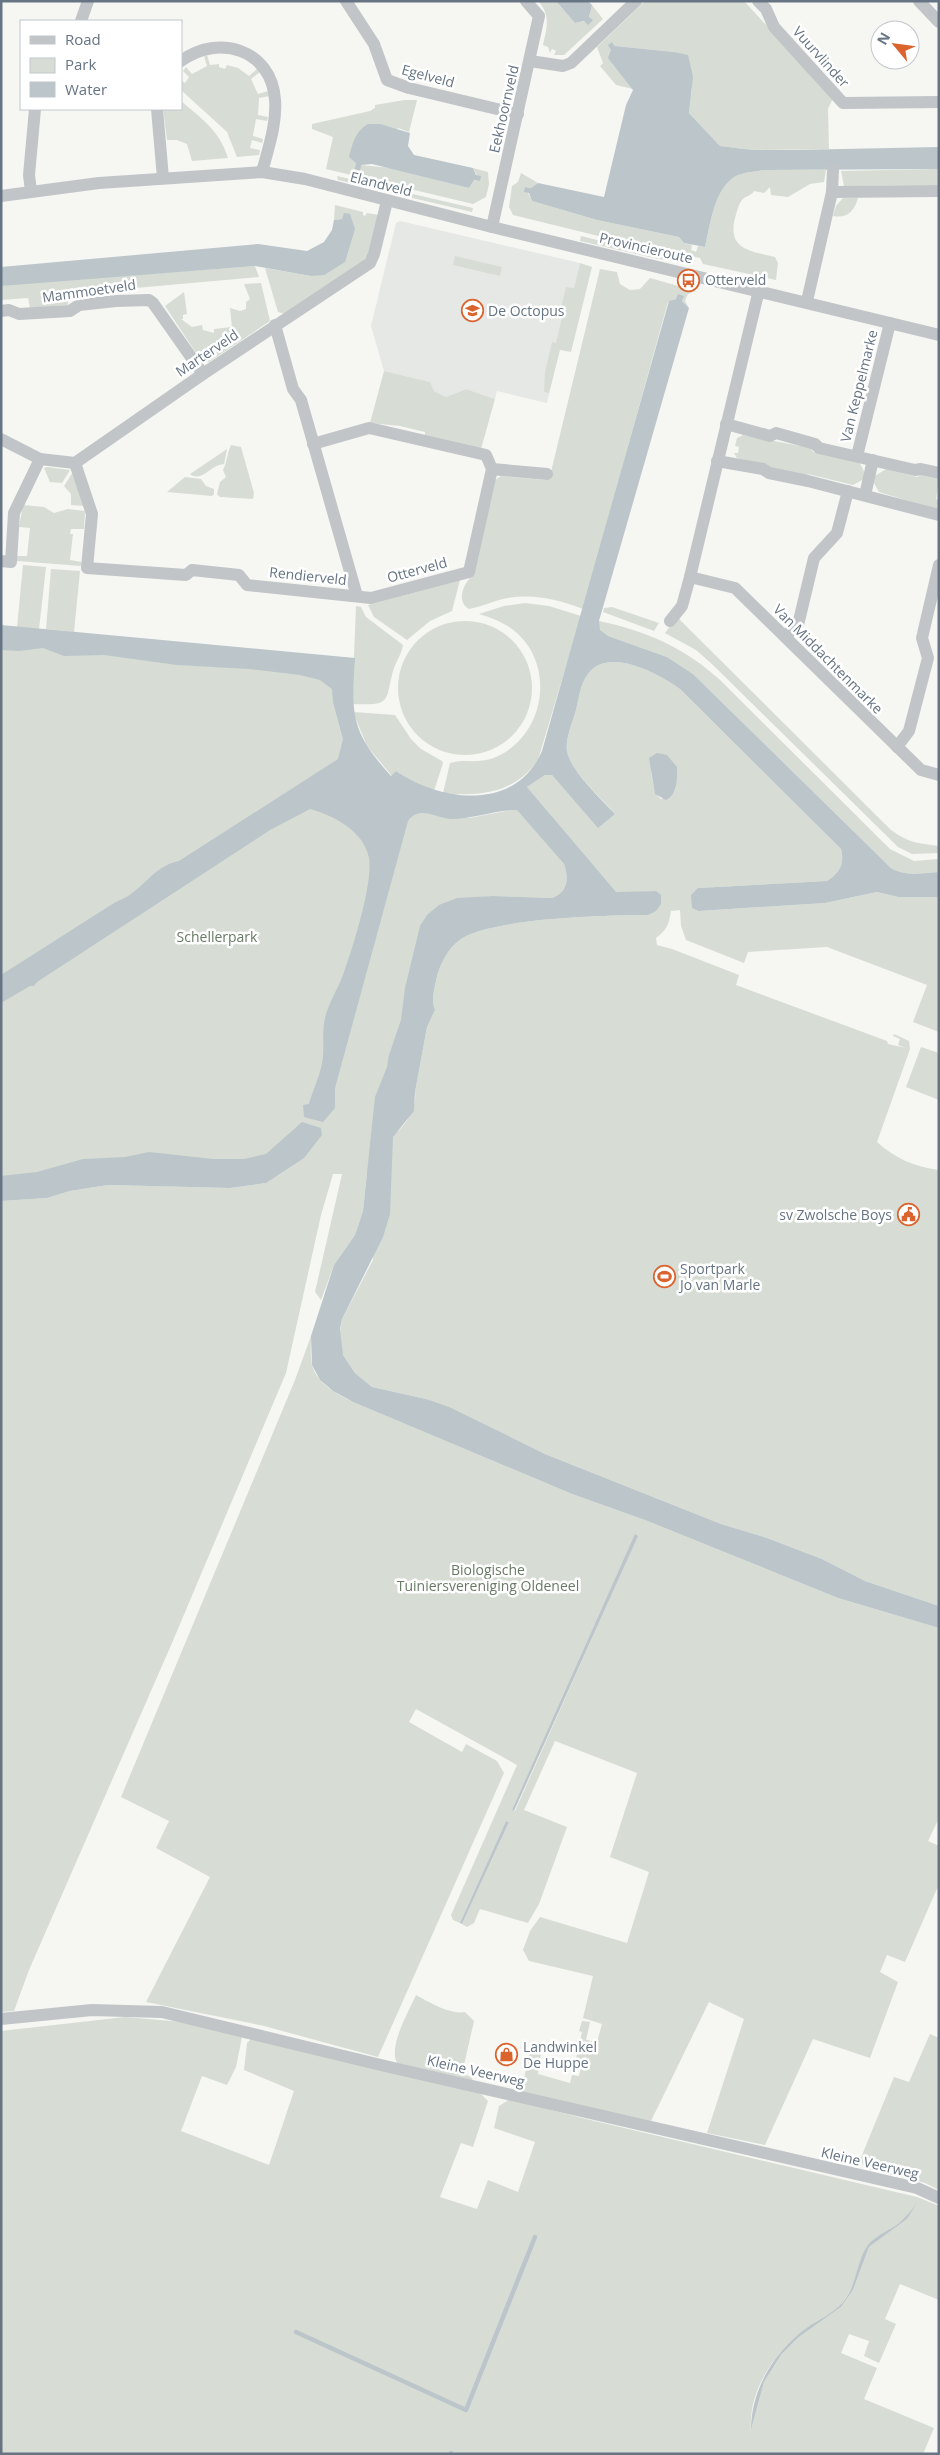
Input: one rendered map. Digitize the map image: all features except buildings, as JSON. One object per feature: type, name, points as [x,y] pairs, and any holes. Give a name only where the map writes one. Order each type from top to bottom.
[{"type":"street","points":[[81,20],[88,1]]},
{"type":"street","name":"Egelveld","points":[[346,1],[374,44],[388,80],[409,88],[518,114]]},
{"type":"street","name":"Eekhoornveld","points":[[492,227],[539,16],[526,1]]},
{"type":"street","points":[[530,61],[563,66],[570,63],[636,1]]},
{"type":"street","name":"Vuurvlinder","points":[[758,1],[766,9],[774,27],[843,103],[939,102]]},
{"type":"street","points":[[919,1],[939,22]]},
{"type":"street","points":[[182,60],[200,50],[225,47],[234,48],[256,60],[264,67],[271,80],[275,99],[275,115],[262,172]]},
{"type":"street","points":[[32,191],[29,175],[35,110]]},
{"type":"street","points":[[157,110],[163,178]]},
{"type":"street","points":[[807,302],[832,192],[833,170]]},
{"type":"street","name":"Elandveld","points":[[1,196],[32,191],[163,178],[262,172],[305,179],[492,227]]},
{"type":"street","points":[[832,192],[939,191]]},
{"type":"street","name":"Marterveld","points":[[75,463],[275,325],[370,263],[387,201]]},
{"type":"street","name":"Provincieroute","points":[[492,227],[939,335]]},
{"type":"street","points":[[670,621],[682,606],[690,577],[759,290]]},
{"type":"street","name":"Mammoetveld","points":[[1,311],[9,310],[19,314],[62,312],[88,304],[144,298],[149,300],[203,374]]},
{"type":"street","name":"Van Keppelmarke","points":[[857,456],[890,323]]},
{"type":"street","name":"Rendierveld","points":[[75,463],[92,514],[87,568],[186,575],[192,570],[239,575],[247,586],[357,596],[300,400],[293,389],[275,325]]},
{"type":"street","name":"Van Keppelmarke","points":[[726,424],[770,436],[776,433],[815,444],[819,448],[915,470],[921,468],[939,473]]},
{"type":"street","points":[[313,444],[369,428],[486,456],[492,469],[547,474]]},
{"type":"street","points":[[1,439],[40,459],[75,463]]},
{"type":"street","points":[[1,561],[11,562],[14,513],[40,459]]},
{"type":"street","points":[[717,460],[763,469],[769,473],[865,495],[939,515]]},
{"type":"street","points":[[865,495],[873,460]]},
{"type":"street","name":"Otterveld","points":[[357,596],[371,598],[469,572],[492,469]]},
{"type":"street","points":[[785,636],[798,625],[814,558],[837,533],[848,491]]},
{"type":"street","points":[[896,747],[909,731],[928,658],[922,638],[939,565]]},
{"type":"street","name":"Van Middachtenmarke","points":[[690,577],[736,588],[896,747],[921,770],[939,775]]},
{"type":"street","name":"Kleine Veerweg","points":[[1,2020],[92,2010],[162,2012],[917,2188],[939,2198]]},
{"type":"shaded area","name":"De Octopus","points":[[400,221],[580,263],[547,403],[497,391],[495,399],[466,389],[446,397],[434,391],[429,382],[384,371],[371,326],[396,223]]},
{"type":"green space","points":[[538,1],[556,1],[575,23],[592,20],[589,17],[592,5],[603,19],[564,55],[554,55],[556,51],[552,49],[550,53],[548,47],[543,45],[547,22],[545,11]]},
{"type":"green space","points":[[645,1],[744,1],[833,98],[828,109],[829,149],[753,150],[720,146],[689,113],[692,88],[674,52],[615,46],[612,42],[611,49],[633,89],[616,85],[600,66],[603,63],[597,47]]},
{"type":"green space","points":[[207,55],[210,65],[219,64],[219,67],[225,69],[227,65],[238,68],[249,76],[257,69],[260,72],[251,79],[258,94],[268,91],[270,96],[259,98],[258,115],[268,117],[267,121],[256,119],[253,136],[263,139],[262,143],[252,140],[250,148],[260,150],[259,155],[237,157],[227,132],[182,91],[182,81],[185,83],[189,77],[183,71],[186,67],[192,74],[207,66],[204,56]]},
{"type":"green space","points":[[417,100],[409,132],[398,128],[361,165],[392,168],[469,188],[474,180],[480,181],[473,168],[488,172],[489,184],[486,197],[473,204],[326,169],[333,137],[312,129],[312,124],[370,111],[375,108],[375,105]]},
{"type":"green space","points":[[182,102],[203,119],[215,133],[225,148],[228,158],[192,161],[187,144],[177,140],[167,140],[163,110],[182,110]]},
{"type":"green space","points":[[939,169],[939,185],[844,186],[841,171]]},
{"type":"green space","points":[[763,170],[826,170],[824,182],[810,184],[788,197],[771,195],[770,187],[764,193],[754,191],[743,199],[740,204],[733,229],[734,237],[743,247],[775,257],[778,263],[776,280],[703,264],[700,258],[681,254],[680,256],[513,215],[509,207],[512,186],[518,182],[521,173],[538,183],[531,188],[525,187],[532,201],[597,220],[679,237],[684,243],[692,245],[691,250],[696,252],[698,246],[705,247],[714,208],[723,189],[736,176]]},
{"type":"green space","points":[[337,176],[401,191],[401,195],[338,180]]},
{"type":"green space","points":[[404,192],[473,208],[472,212],[404,196]]},
{"type":"green space","points":[[843,198],[858,198],[850,213],[838,217],[833,216],[836,206]]},
{"type":"green space","points":[[335,205],[363,212],[365,216],[367,213],[379,215],[368,255],[364,260],[285,314],[278,312],[265,268],[311,276],[342,219],[334,220]]},
{"type":"green space","points":[[581,236],[673,260],[658,259],[580,241]]},
{"type":"green space","points":[[455,256],[502,267],[500,276],[453,265]]},
{"type":"green space","points":[[580,263],[592,267],[571,352],[560,350],[549,393],[544,392],[545,372],[552,342],[556,343],[563,313],[560,312],[566,287],[574,288]]},
{"type":"green space","points":[[255,266],[259,277],[68,294],[68,305],[30,308],[28,298],[1,300],[1,286],[13,284]]},
{"type":"green space","points":[[600,269],[617,272],[620,284],[630,290],[640,289],[650,278],[696,291],[688,294],[685,301],[689,308],[682,301],[683,296],[668,302],[583,609],[553,600],[513,597],[469,609],[463,602],[462,593],[472,576],[494,481],[501,476],[545,480],[550,476]]},
{"type":"green space","points":[[261,283],[270,321],[209,362],[200,359],[165,306],[184,292],[187,314],[183,315],[183,319],[181,319],[192,327],[202,325],[203,330],[214,333],[214,329],[232,327],[230,308],[240,311],[246,309],[246,302],[250,299],[244,284]]},
{"type":"green space","points":[[384,371],[430,382],[434,391],[446,397],[466,389],[495,399],[481,449],[425,435],[425,432],[400,426],[370,423]]},
{"type":"green space","points":[[743,435],[811,448],[813,452],[859,462],[865,473],[864,479],[853,485],[808,474],[803,476],[768,468],[766,465],[737,458],[734,453],[738,453],[739,447],[735,446],[737,438]]},
{"type":"green space","points":[[231,445],[241,447],[254,493],[253,499],[220,497],[217,494],[220,482],[226,477],[223,470]]},
{"type":"green space","points":[[227,449],[224,464],[214,467],[202,475],[194,476],[190,474]]},
{"type":"green space","points":[[44,468],[70,470],[62,483],[50,482]]},
{"type":"green space","points":[[886,469],[917,477],[921,475],[939,479],[936,499],[939,501],[939,510],[879,492],[874,483],[875,476]]},
{"type":"green space","points":[[73,472],[84,506],[71,505],[71,494],[64,486]]},
{"type":"green space","points":[[185,477],[201,479],[206,486],[214,489],[214,494],[212,496],[167,492]]},
{"type":"green space","points":[[23,505],[44,507],[54,513],[68,509],[85,511],[84,529],[71,529],[70,534],[73,534],[70,560],[82,562],[81,566],[17,561],[17,556],[27,556],[30,528],[19,527]]},
{"type":"green space","points":[[23,565],[46,567],[39,629],[17,627]]},
{"type":"green space","points":[[51,569],[80,571],[74,632],[46,629]]},
{"type":"green space","points":[[460,580],[452,611],[430,621],[407,640],[374,617],[368,605]]},
{"type":"green space","points":[[525,603],[549,606],[581,616],[538,760],[519,780],[508,786],[483,793],[443,793],[450,763],[487,760],[502,754],[516,744],[527,730],[535,715],[539,699],[540,682],[537,665],[530,649],[519,635],[510,628],[479,614],[504,606]]},
{"type":"green space","points":[[356,606],[361,607],[366,617],[403,645],[394,668],[388,694],[382,702],[375,704],[352,704]]},
{"type":"green space","points":[[612,607],[659,623],[654,631],[603,612],[604,608]]},
{"type":"green space","points":[[677,617],[891,830],[903,838],[914,842],[939,846],[939,853],[912,854],[898,847],[713,665],[696,650],[665,633]]},
{"type":"green space","points":[[465,621],[491,626],[502,632],[512,641],[521,651],[527,662],[532,688],[527,714],[521,725],[512,735],[502,744],[491,750],[465,755],[439,750],[428,744],[418,735],[409,725],[403,714],[398,688],[403,662],[409,651],[418,641],[428,632],[439,626]]},
{"type":"green space","points":[[599,621],[633,630],[664,642],[707,669],[890,849],[914,861],[939,859],[939,872],[902,873],[891,868],[693,674],[667,657],[602,634],[599,629]]},
{"type":"green space","name":"Schellerpark","points":[[1,636],[340,668],[352,767],[469,818],[517,809],[564,864],[566,884],[561,892],[552,898],[492,896],[447,902],[397,1132],[405,1124],[415,1103],[415,1092],[427,1027],[435,1010],[433,996],[437,975],[445,957],[456,943],[476,932],[523,922],[579,917],[648,915],[656,891],[616,893],[527,787],[545,775],[552,775],[598,827],[615,814],[574,767],[567,751],[568,736],[583,682],[588,674],[597,666],[608,662],[620,662],[647,670],[680,689],[841,849],[842,860],[840,868],[827,881],[698,888],[699,911],[825,903],[877,892],[898,897],[939,897],[939,1032],[913,1022],[927,985],[827,947],[748,952],[744,963],[686,940],[681,926],[680,910],[671,911],[667,926],[656,938],[657,945],[739,975],[736,985],[887,1041],[888,1044],[906,1048],[898,1045],[900,1039],[893,1036],[894,1034],[909,1041],[910,1049],[877,1142],[905,1161],[921,1167],[939,1170],[939,1606],[865,1581],[822,1559],[767,1538],[721,1524],[545,1454],[426,1399],[372,1387],[355,1373],[343,1355],[339,1338],[342,1319],[373,1260],[367,1173],[363,1211],[355,1235],[334,1265],[321,1300],[315,1292],[342,1174],[333,1174],[321,1215],[286,1373],[172,1643],[29,1970],[14,2011],[1,2012],[1,1201],[47,1198],[70,1191],[108,1185],[230,1188],[266,1183],[1,1183]],"holes":[[[677,767],[675,790],[661,799],[655,793],[651,772]]]},
{"type":"green space","points":[[353,712],[395,715],[411,739],[421,749],[442,761],[434,791],[410,781],[396,771],[392,776],[367,746]]},
{"type":"green space","points":[[921,1047],[939,1053],[939,1100],[906,1087]]},
{"type":"green space","name":"Biologische Tuiniersvereniging Oldeneel","points":[[311,1336],[311,1362],[318,1378],[334,1392],[353,1402],[572,1494],[645,1520],[838,1598],[939,1628],[939,1818],[928,1841],[939,1846],[939,1884],[905,1962],[887,1955],[880,1972],[898,1982],[870,2058],[813,2039],[765,2145],[707,2133],[744,2019],[709,2002],[651,2121],[521,2092],[531,2046],[542,2047],[538,2074],[570,2083],[572,2075],[579,2076],[582,2062],[576,2059],[582,2032],[579,2031],[582,2021],[590,2022],[586,2040],[597,2042],[602,2024],[583,2018],[593,1976],[529,1961],[523,1950],[530,1931],[540,1917],[627,1943],[649,1872],[610,1857],[637,1773],[555,1741],[524,1810],[567,1827],[539,1904],[528,1923],[480,1909],[474,1923],[467,1927],[462,1924],[509,1822],[506,1821],[460,1923],[453,1920],[451,1915],[517,1765],[416,1709],[409,1722],[462,1752],[466,1744],[497,1761],[504,1773],[378,2057],[264,2026],[146,2002],[210,1877],[156,1848],[169,1821],[121,1797],[295,1380]],"holes":[[[638,1535],[515,1811],[512,1810]]]},
{"type":"green space","points":[[416,1995],[446,2010],[465,2012],[474,2021],[462,2074],[473,2077],[472,2080],[397,2063],[395,2047],[397,2038]]},
{"type":"green space","points":[[125,2017],[183,2022],[242,2037],[236,2067],[227,2085],[202,2076],[181,2131],[269,2165],[294,2091],[244,2070],[247,2043],[251,2039],[479,2092],[488,2101],[473,2147],[461,2143],[440,2197],[477,2209],[488,2180],[518,2192],[535,2142],[494,2128],[499,2106],[510,2099],[582,2118],[917,2197],[939,2206],[939,2300],[900,2284],[885,2319],[896,2324],[879,2363],[864,2356],[869,2341],[849,2334],[841,2353],[877,2368],[864,2399],[934,2428],[923,2454],[1,2454],[1,2031]],"holes":[[[916,2204],[907,2219],[869,2247],[853,2290],[841,2307],[799,2337],[781,2355],[764,2382],[751,2430],[754,2400],[767,2371],[776,2358],[797,2336],[840,2305],[850,2290],[864,2253],[870,2243],[899,2223]]]},
{"type":"green space","points":[[930,2034],[939,2038],[939,2190],[925,2183],[865,2168],[860,2160],[894,2077],[909,2082]]},
{"type":"water","points":[[556,1],[588,1],[592,5],[589,17],[593,20],[588,25],[584,21],[575,23]]},
{"type":"water","points":[[612,42],[615,46],[688,55],[693,77],[689,113],[720,146],[753,150],[939,147],[939,169],[763,170],[736,176],[723,189],[718,198],[711,218],[705,247],[684,243],[679,237],[597,220],[532,201],[529,193],[524,192],[525,187],[531,188],[538,183],[604,197],[626,105],[633,90],[608,58],[611,50],[608,45]]},
{"type":"water","points":[[368,124],[380,124],[410,133],[408,146],[414,155],[473,168],[476,175],[481,176],[480,181],[474,180],[469,188],[372,164],[361,165],[360,171],[355,169],[356,163],[349,157],[357,134]]},
{"type":"water","points":[[344,213],[350,214],[355,229],[345,262],[324,275],[311,276],[255,266],[1,286],[1,267],[258,244],[307,251],[324,242],[332,230],[334,220],[342,219]]},
{"type":"water","points":[[678,294],[684,296],[682,301],[689,308],[599,621],[600,630],[608,636],[667,657],[693,674],[891,868],[902,873],[939,872],[939,897],[898,897],[877,892],[825,903],[699,911],[692,908],[691,895],[698,888],[827,881],[840,868],[842,860],[841,849],[680,689],[660,676],[634,665],[608,662],[597,666],[588,674],[581,687],[568,736],[567,751],[569,759],[580,775],[615,814],[598,828],[552,775],[545,775],[527,787],[616,892],[656,891],[661,895],[661,904],[656,911],[648,915],[551,919],[498,926],[476,932],[461,939],[448,952],[439,969],[436,981],[433,999],[435,1010],[427,1027],[415,1092],[414,1111],[393,1137],[390,1214],[383,1237],[342,1319],[340,1329],[343,1355],[355,1373],[372,1387],[426,1399],[449,1407],[545,1454],[721,1524],[767,1538],[822,1559],[865,1581],[939,1606],[939,1628],[838,1598],[645,1520],[572,1494],[353,1402],[333,1391],[320,1380],[312,1365],[311,1336],[334,1265],[355,1235],[363,1211],[375,1097],[387,1067],[389,1055],[401,1020],[405,988],[420,926],[427,915],[439,905],[457,898],[493,896],[552,898],[564,889],[566,884],[564,864],[517,810],[451,819],[422,813],[412,816],[408,821],[335,1088],[335,1108],[323,1122],[304,1117],[303,1105],[309,1104],[321,1068],[325,1018],[343,975],[353,944],[366,897],[369,869],[369,858],[361,840],[354,832],[328,815],[310,809],[270,830],[37,982],[34,986],[30,986],[1,1003],[1,975],[129,895],[164,866],[179,861],[338,759],[343,739],[333,702],[332,689],[320,680],[300,675],[249,669],[177,665],[104,655],[64,656],[43,648],[19,651],[1,650],[1,625],[355,658],[353,694],[357,722],[368,747],[391,776],[396,771],[414,782],[434,790],[476,796],[496,792],[515,784],[530,771],[542,751],[669,301],[676,299]]},
{"type":"water","points":[[657,753],[667,755],[677,767],[675,790],[666,800],[655,794],[649,758]]},
{"type":"water","points":[[302,1122],[321,1128],[322,1135],[304,1158],[266,1183],[230,1188],[108,1185],[70,1191],[47,1198],[1,1201],[1,1176],[37,1172],[83,1159],[125,1157],[149,1152],[213,1159],[244,1159],[266,1154]]},
{"type":"water","points":[[635,1534],[638,1536],[514,1811],[512,1810]]},
{"type":"water","points":[[506,1821],[509,1822],[462,1924],[460,1923]]},
{"type":"water","points":[[917,2203],[907,2219],[869,2247],[853,2290],[841,2307],[799,2337],[781,2355],[764,2382],[751,2430],[755,2400],[760,2385],[775,2359],[796,2336],[842,2303],[851,2289],[868,2245],[875,2238],[899,2223]]},
{"type":"waterway","points":[[296,2332],[466,2410],[535,2237]]},
{"type":"place","name":"Otterveld","points":[[689,280]]},
{"type":"place","name":"De Octopus","points":[[472,311]]},
{"type":"place","name":"sv Zwolsche Boys","points":[[908,1215]]},
{"type":"place","name":"Sportpark Jo van Marle","points":[[664,1277]]},
{"type":"place","name":"Landwinkel De Huppe","points":[[507,2055]]}]
